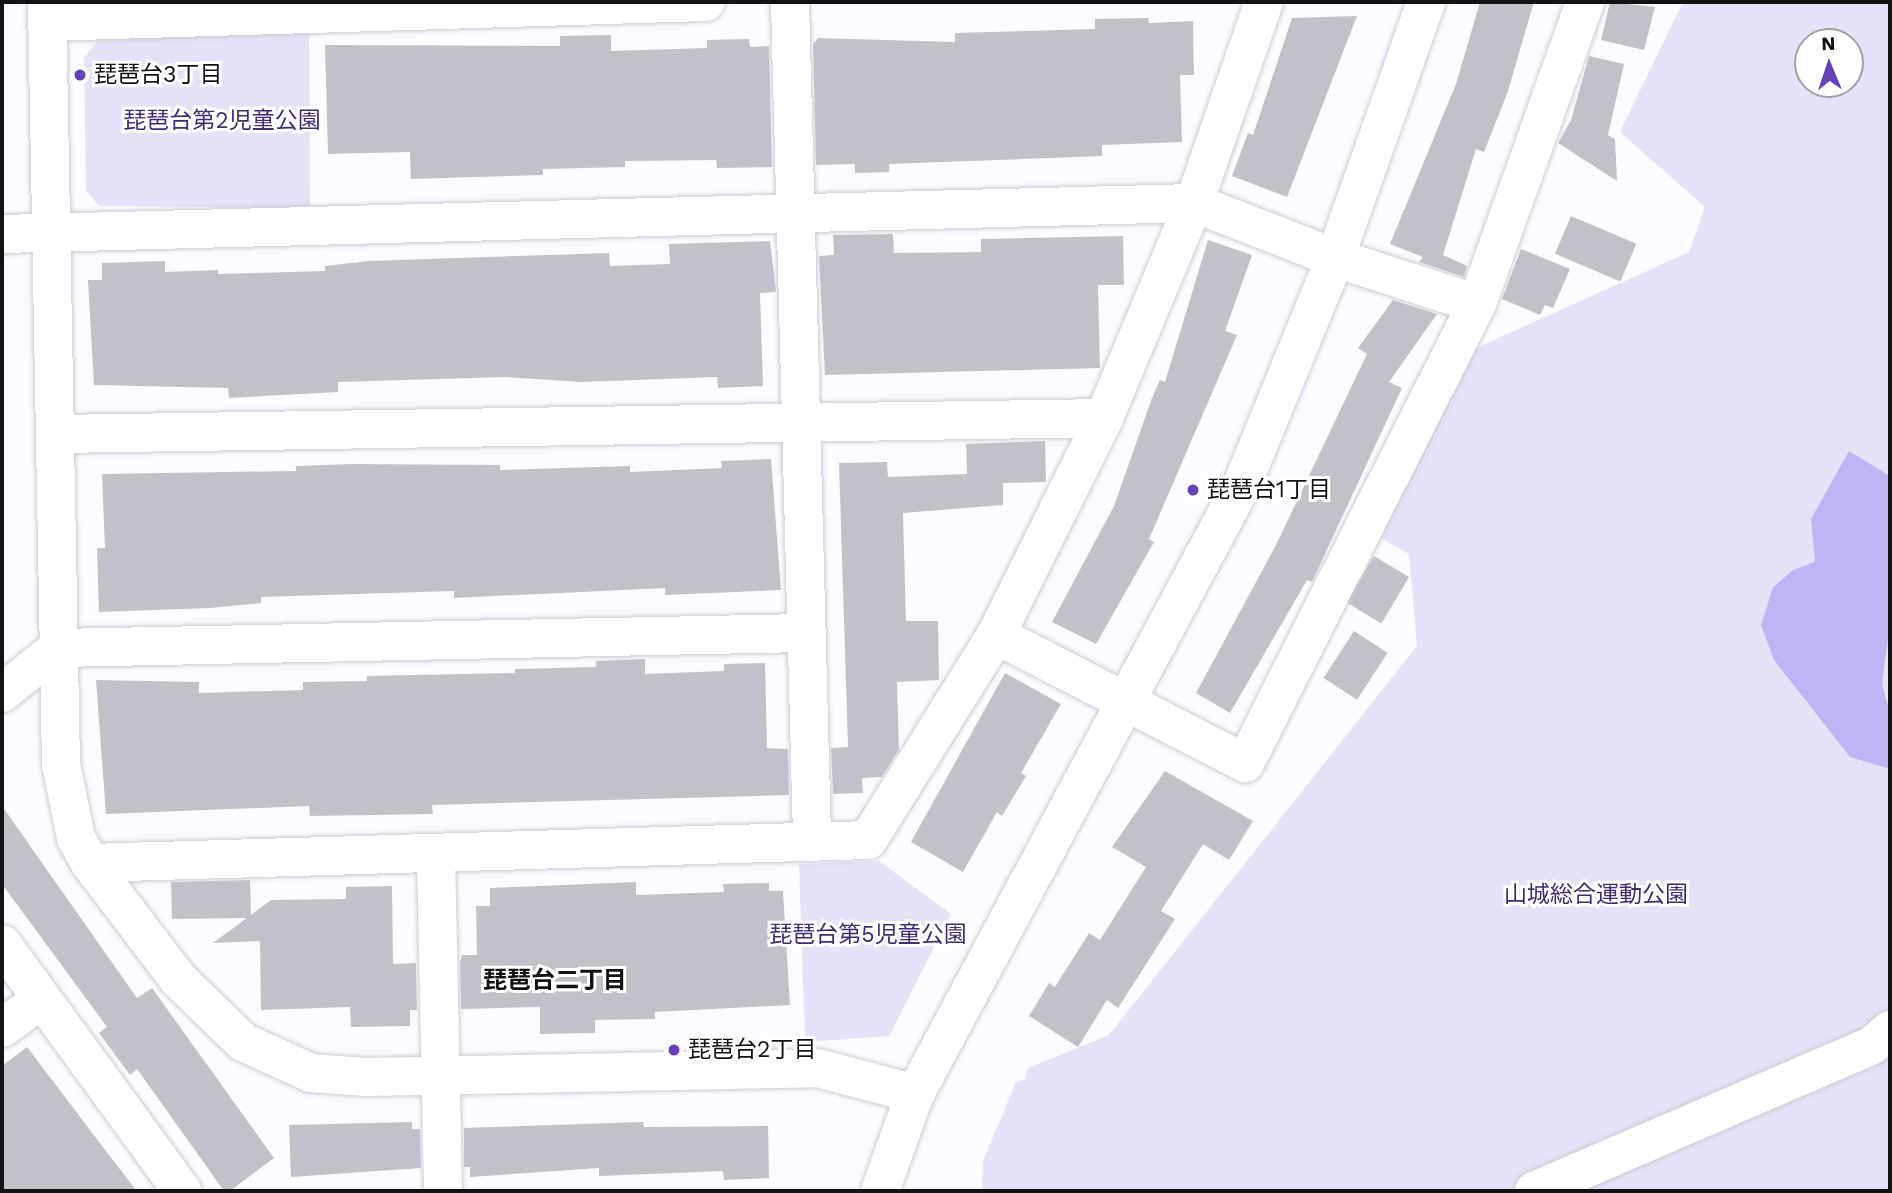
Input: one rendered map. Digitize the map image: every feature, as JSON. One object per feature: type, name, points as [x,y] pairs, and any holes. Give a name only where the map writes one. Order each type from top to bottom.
[{"type":"street","points":[[706,2],[47,12],[58,648],[65,799],[90,863],[178,979],[243,1042],[311,1073],[439,1074],[818,1068],[915,1094]]},
{"type":"street","points":[[790,2],[812,839]]},
{"type":"street","points":[[90,863],[436,854],[812,839],[868,841],[996,635],[1104,418],[1194,202],[1265,2]]},
{"type":"street","points":[[880,1191],[915,1094],[1128,706],[1242,485],[1335,258],[1426,2]]},
{"type":"street","points":[[996,635],[1128,706],[1244,763],[1477,304],[1586,2]]},
{"type":"street","points":[[2,234],[1194,202],[1335,258],[1477,304]]},
{"type":"street","points":[[55,434],[1104,418]]},
{"type":"street","points":[[2,693],[58,648],[806,633]]},
{"type":"street","points":[[436,854],[443,1191]]},
{"type":"street","points":[[2,944],[182,1191]]},
{"type":"street","points":[[2,1028],[42,999]]},
{"type":"street","points":[[1534,1191],[1871,1046],[1890,1030]]},
{"type":"green space","name":"山城総合運動公園","points":[[1683,2],[1890,2],[1890,1191],[982,1191],[983,1161],[1016,1082],[1025,1079],[1028,1068],[1109,1035],[1417,646],[1409,554],[1377,536],[1474,349],[1689,252],[1705,207],[1620,132]]},
{"type":"green space","name":"琵琶台第2児童公園","points":[[309,32],[310,208],[99,206],[86,191],[84,58],[99,39]]},
{"type":"green space","name":"琵琶台第5児童公園","points":[[879,861],[951,914],[889,1036],[805,1042],[799,864]]},
{"type":"shaded area","points":[[1849,451],[1890,476],[1890,622],[1882,684],[1890,714],[1890,769],[1850,757],[1774,660],[1761,625],[1773,587],[1793,570],[1815,562],[1811,519]]},
{"type":"building","points":[[1480,2],[1534,2],[1507,94],[1484,152],[1476,149],[1443,255],[1467,266],[1464,277],[1419,262],[1423,257],[1390,244],[1456,84]]},
{"type":"building","points":[[1610,2],[1655,7],[1644,50],[1601,40]]},
{"type":"building","points":[[1357,16],[1287,197],[1232,176],[1248,133],[1253,135],[1292,18]]},
{"type":"building","points":[[1148,18],[1149,23],[1193,21],[1194,75],[1180,75],[1182,142],[1102,145],[1102,156],[889,164],[889,172],[855,173],[855,164],[816,165],[813,44],[818,38],[955,42],[955,33],[1095,29],[1095,19]]},
{"type":"building","points":[[611,35],[611,51],[707,48],[707,40],[749,39],[750,47],[769,46],[772,167],[717,168],[716,160],[625,161],[625,167],[543,169],[543,175],[411,179],[410,152],[328,154],[325,45],[560,46],[560,36]]},
{"type":"building","points":[[1589,56],[1624,64],[1608,135],[1615,139],[1617,181],[1558,143],[1571,120]]},
{"type":"building","points":[[1571,216],[1636,244],[1620,281],[1555,254]]},
{"type":"building","points":[[893,234],[894,253],[981,252],[981,239],[1123,236],[1124,285],[1098,285],[1100,368],[825,375],[819,256],[834,255],[833,235]]},
{"type":"building","points":[[1208,240],[1252,255],[1225,331],[1237,335],[1149,539],[1154,542],[1096,644],[1052,622],[1114,506],[1152,398],[1160,380],[1165,382]]},
{"type":"building","points":[[770,241],[776,292],[760,293],[763,386],[718,388],[717,377],[581,382],[506,377],[338,382],[338,392],[229,398],[228,388],[94,385],[88,280],[102,280],[102,263],[165,261],[165,272],[218,270],[218,274],[325,271],[325,266],[369,261],[609,253],[610,266],[670,264],[669,244]]},
{"type":"building","points":[[1521,249],[1570,269],[1553,308],[1545,305],[1540,315],[1502,299]]},
{"type":"building","points":[[1393,300],[1437,314],[1389,382],[1402,388],[1312,582],[1307,580],[1230,713],[1196,693],[1276,545],[1367,354],[1358,348]]},
{"type":"building","points":[[1045,441],[1046,482],[1003,483],[1003,505],[903,513],[906,621],[938,621],[939,680],[897,682],[899,750],[882,777],[862,778],[863,793],[833,794],[831,748],[848,747],[839,463],[887,462],[888,477],[967,474],[966,444]]},
{"type":"building","points":[[771,459],[781,590],[665,595],[665,588],[454,598],[454,591],[261,597],[261,603],[210,608],[99,612],[97,548],[105,548],[102,474],[296,471],[296,466],[353,464],[500,465],[500,470],[630,466],[630,472],[722,468],[721,461]]},
{"type":"building","points":[[1374,556],[1409,577],[1381,623],[1346,602]]},
{"type":"building","points":[[1354,631],[1388,653],[1357,700],[1324,678]]},
{"type":"building","points":[[645,659],[645,674],[724,671],[724,664],[765,663],[767,748],[788,749],[789,795],[432,805],[433,814],[310,816],[309,806],[106,814],[96,680],[199,682],[199,693],[303,690],[303,682],[367,681],[367,676],[515,673],[515,669],[596,667],[596,661]]},
{"type":"building","points":[[1005,673],[1061,704],[1021,773],[1026,776],[1002,816],[997,812],[963,872],[911,842]]},
{"type":"building","points":[[1165,771],[1253,821],[1229,860],[1203,844],[1161,911],[1175,919],[1118,1008],[1107,1000],[1078,1047],[1029,1016],[1049,983],[1055,987],[1089,933],[1100,940],[1146,867],[1112,847]]},
{"type":"building","points":[[2,806],[137,998],[152,988],[274,1158],[230,1191],[224,1191],[137,1069],[130,1075],[99,1033],[107,1027],[2,884]]},
{"type":"building","points":[[250,880],[251,915],[271,900],[346,899],[346,887],[392,886],[393,964],[416,963],[417,1010],[410,1010],[410,1026],[351,1027],[350,1007],[261,1010],[260,941],[213,943],[247,918],[172,919],[171,882]]},
{"type":"building","points":[[636,882],[636,895],[724,892],[723,884],[769,883],[769,891],[783,891],[790,1005],[655,1012],[655,1019],[595,1020],[595,1033],[540,1034],[540,1007],[461,1009],[460,962],[462,955],[477,955],[476,906],[490,906],[490,888]]},
{"type":"building","points":[[27,1047],[137,1191],[2,1191],[2,1066]]},
{"type":"building","points":[[412,1122],[412,1129],[420,1129],[421,1168],[291,1177],[289,1125]]},
{"type":"building","points":[[643,1122],[644,1127],[768,1126],[769,1178],[724,1180],[723,1171],[599,1176],[599,1168],[470,1177],[470,1167],[464,1167],[464,1128]]},
{"type":"place","name":"琵琶台3丁目","points":[[80,75]]},
{"type":"place","name":"琵琶台1丁目","points":[[1193,490]]},
{"type":"place","name":"琵琶台2丁目","points":[[674,1050]]},
{"type":"district","name":"琵琶台二丁目","points":[[555,981]]}]
